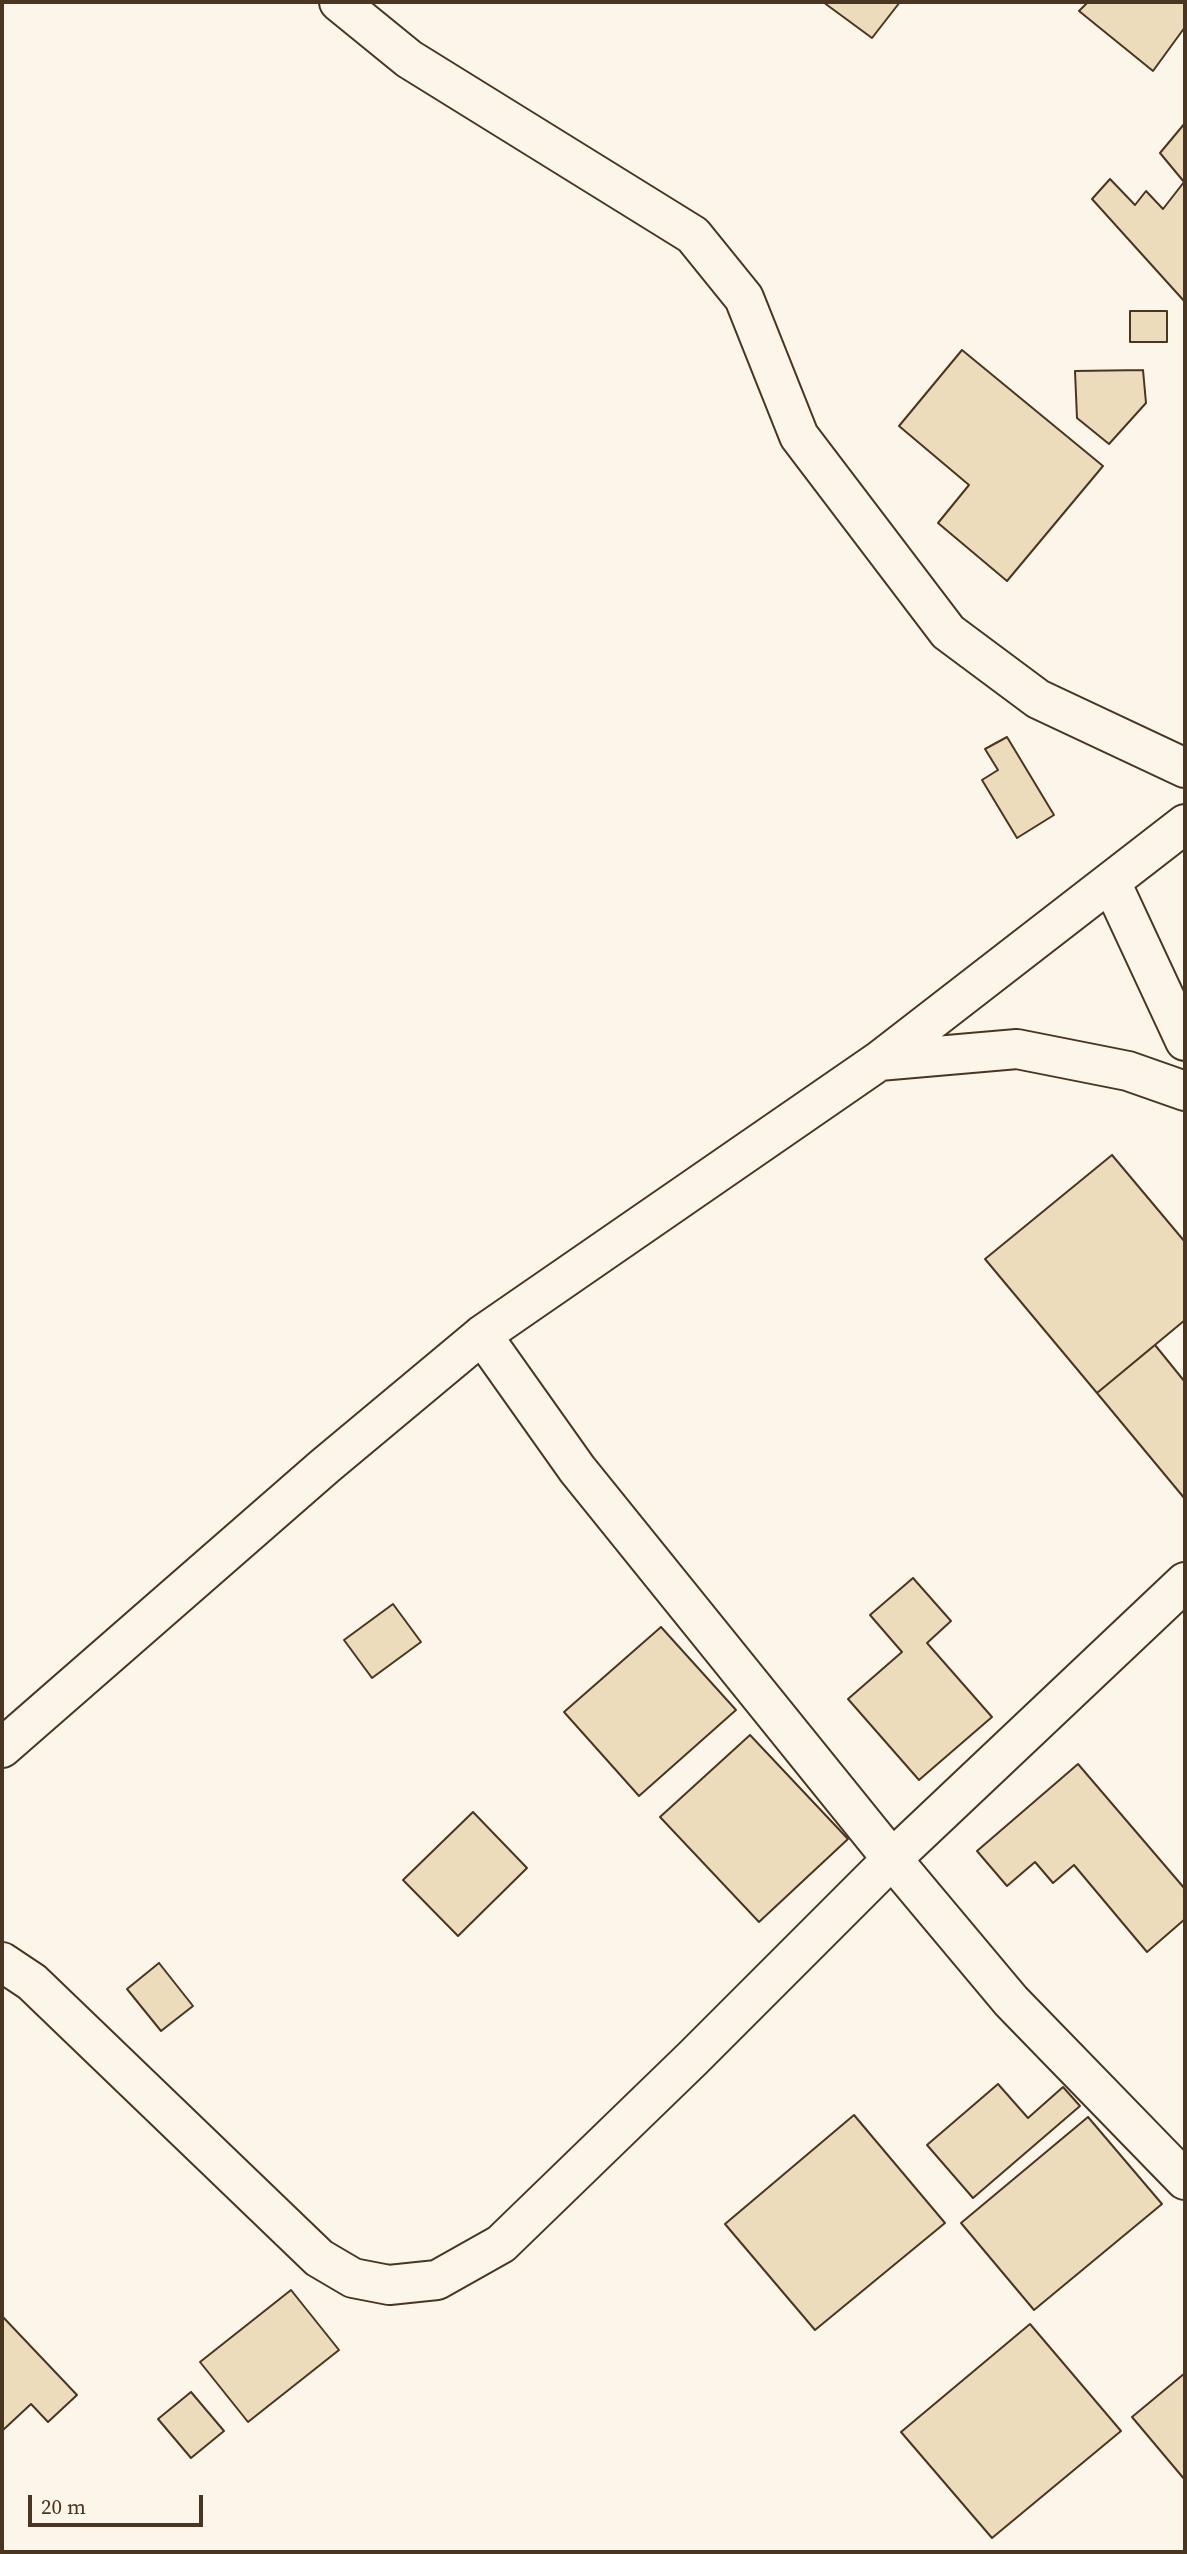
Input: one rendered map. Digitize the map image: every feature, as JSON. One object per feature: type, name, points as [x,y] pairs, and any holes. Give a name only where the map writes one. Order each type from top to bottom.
[{"type":"street","points":[[339,2],[410,59],[693,235],[744,298],[799,436],[948,632],[1038,699],[1185,768]]},
{"type":"street","points":[[2,1748],[326,1466],[482,1335],[879,1061],[1185,824]]},
{"type":"street","points":[[1111,882],[1185,1041]]},
{"type":"street","points":[[879,1061],[1017,1049],[1128,1072],[1185,1091]]},
{"type":"street","points":[[482,1335],[576,1469],[1011,2001],[1179,2163]]},
{"type":"street","points":[[2,1962],[32,1982],[319,2258],[353,2278],[389,2285],[437,2280],[501,2244],[674,2077],[892,1858],[1185,1582]]},
{"type":"building","points":[[823,2],[900,2],[872,38]]},
{"type":"building","points":[[1088,2],[1185,2],[1185,27],[1153,71],[1079,11]]},
{"type":"building","points":[[1185,123],[1185,302],[1092,199],[1110,179],[1135,205],[1146,191],[1163,209],[1184,182],[1160,153]]},
{"type":"building","points":[[1130,311],[1167,311],[1167,342],[1130,342]]},
{"type":"building","points":[[962,350],[1103,466],[1007,581],[938,523],[969,485],[899,426]]},
{"type":"building","points":[[1143,370],[1146,403],[1109,444],[1077,418],[1075,371]]},
{"type":"building","points":[[1007,737],[1054,815],[1017,838],[982,780],[998,770],[985,749]]},
{"type":"building","points":[[1112,1155],[1185,1242],[1185,1320],[1097,1393],[985,1259]]},
{"type":"building","points":[[1155,1345],[1185,1382],[1185,1499],[1097,1393]]},
{"type":"building","points":[[913,1578],[951,1621],[927,1643],[992,1717],[919,1780],[848,1699],[902,1652],[870,1615]]},
{"type":"building","points":[[393,1604],[421,1642],[372,1678],[344,1640]]},
{"type":"building","points":[[661,1627],[736,1710],[639,1796],[564,1712]]},
{"type":"building","points":[[750,1735],[848,1839],[759,1922],[660,1817]]},
{"type":"building","points":[[1078,1764],[1185,1889],[1185,1919],[1147,1952],[1074,1865],[1053,1883],[1035,1862],[1007,1886],[977,1851]]},
{"type":"building","points":[[473,1812],[527,1868],[458,1936],[403,1880]]},
{"type":"building","points":[[159,1963],[193,2006],[161,2031],[127,1989]]},
{"type":"building","points":[[998,2084],[1028,2118],[1063,2087],[1080,2106],[973,2198],[927,2145]]},
{"type":"building","points":[[854,2115],[945,2223],[815,2330],[725,2224]]},
{"type":"building","points":[[1088,2117],[1162,2204],[1034,2310],[961,2223]]},
{"type":"building","points":[[291,2290],[339,2350],[248,2422],[200,2362]]},
{"type":"building","points":[[2,2316],[77,2395],[48,2422],[31,2404],[2,2431]]},
{"type":"building","points":[[1030,2324],[1121,2431],[992,2538],[901,2432]]},
{"type":"building","points":[[1185,2373],[1185,2480],[1132,2417]]},
{"type":"building","points":[[191,2392],[224,2431],[191,2458],[158,2419]]}]
